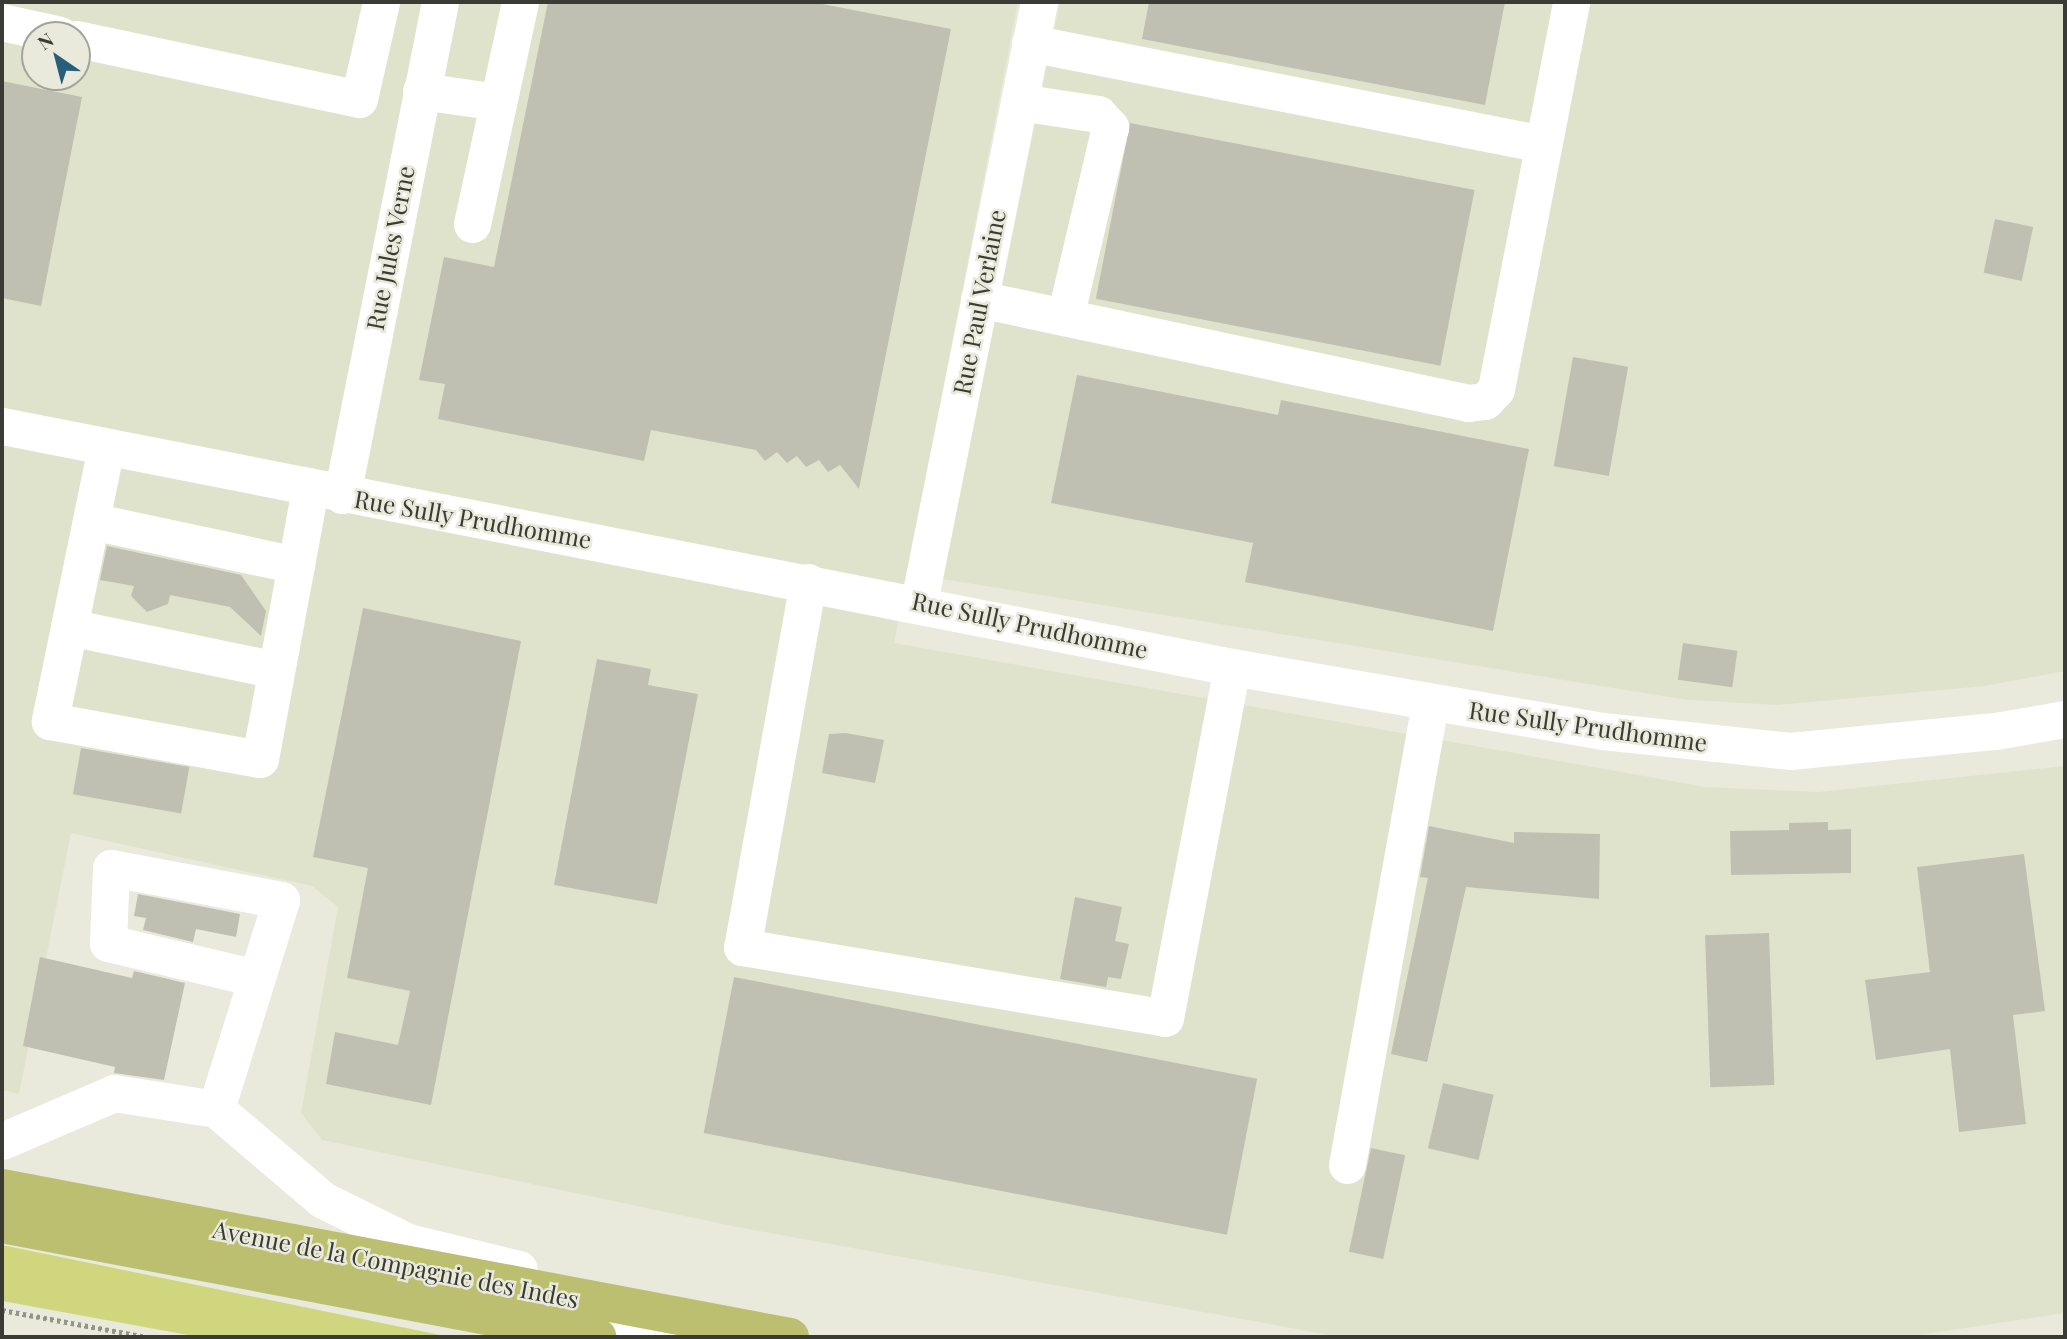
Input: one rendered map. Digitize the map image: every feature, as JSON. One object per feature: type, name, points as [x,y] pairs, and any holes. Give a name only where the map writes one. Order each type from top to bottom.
[{"type":"main road","name":"Avenue de la Compagnie des Indes","points":[[2,1188],[790,1337]]},
{"type":"main road","name":"Avenue de la Compagnie des Indes","points":[[2,1224],[597,1337]]},
{"type":"street","points":[[91,41],[359,99],[381,2]]},
{"type":"street","name":"Rue Jules Verne","points":[[69,628],[50,721],[260,759],[296,565],[326,491],[440,2]]},
{"type":"street","points":[[472,224],[520,2]]},
{"type":"street","name":"Rue Paul Verlaine","points":[[919,602],[1039,2]]},
{"type":"street","points":[[979,299],[1476,404],[1496,389],[1572,2]]},
{"type":"street","points":[[2,22],[21,26]]},
{"type":"street","points":[[1030,43],[1543,144]]},
{"type":"street","points":[[421,91],[498,102]]},
{"type":"street","points":[[1018,102],[1098,114],[1110,127],[1065,317]]},
{"type":"street","name":"Rue Sully Prudhomme","points":[[2,426],[326,491],[919,602],[1232,667],[1430,704],[1603,731],[1790,751],[1995,731],[2065,719]]},
{"type":"street","points":[[106,447],[69,628],[276,670]]},
{"type":"street","points":[[91,521],[296,565]]},
{"type":"street","points":[[808,582],[742,947],[1165,1018],[1232,667]]},
{"type":"street","points":[[1347,1165],[1430,704]]},
{"type":"street","points":[[216,1109],[281,900],[111,868],[108,943],[256,978]]},
{"type":"street","points":[[2,1141],[114,1093],[216,1109],[323,1200],[408,1242],[806,1337]]},
{"type":"street","name":"Avenue de la Compagnie des Indes","points":[[2,1206],[677,1337]]},
{"type":"path","points":[[2,1310],[146,1337]]},
{"type":"shaded area","points":[[2,2],[1018,2],[894,643],[1706,787],[1818,792],[2065,766],[2065,1313],[1906,1337],[1340,1337],[737,1227],[322,1140],[301,1113],[338,907],[312,886],[71,833],[19,1094],[2,1090]]},
{"type":"shaded area","points":[[1060,2],[2065,2],[2065,671],[1985,686],[1778,705],[1687,700],[942,579]]},
{"type":"green space","points":[[2,1245],[450,1337],[199,1337],[2,1301]]},
{"type":"building","points":[[548,2],[812,2],[951,29],[859,489],[840,465],[828,472],[819,460],[806,467],[797,456],[787,463],[777,452],[765,461],[756,450],[651,430],[644,461],[438,419],[445,384],[419,380],[444,257],[494,267]]},
{"type":"building","points":[[1149,2],[1505,2],[1485,105],[1142,39]]},
{"type":"building","points":[[2,81],[21,85],[21,91],[52,91],[82,97],[41,306],[2,298]]},
{"type":"building","points":[[1130,123],[1475,190],[1440,366],[1096,299]]},
{"type":"building","points":[[1995,219],[2033,227],[2022,281],[1984,273]]},
{"type":"building","points":[[1573,357],[1628,367],[1609,476],[1554,466]]},
{"type":"building","points":[[1077,375],[1278,415],[1281,400],[1529,449],[1493,631],[1245,582],[1253,543],[1051,503]]},
{"type":"building","points":[[107,546],[241,575],[266,611],[261,636],[230,607],[170,595],[168,604],[147,612],[131,596],[134,586],[100,580]]},
{"type":"building","points":[[363,608],[521,641],[431,1105],[326,1084],[335,1032],[398,1045],[410,991],[347,978],[368,868],[313,857]]},
{"type":"building","points":[[1683,643],[1737,651],[1732,687],[1678,680]]},
{"type":"building","points":[[597,659],[651,669],[648,685],[698,694],[657,904],[554,885]]},
{"type":"building","points":[[846,733],[884,740],[875,783],[822,773],[829,734]]},
{"type":"building","points":[[81,748],[189,767],[181,813],[73,794]]},
{"type":"building","points":[[1828,822],[1828,830],[1851,829],[1851,873],[1731,875],[1730,831],[1789,830],[1789,823]]},
{"type":"building","points":[[1429,826],[1514,843],[1514,832],[1600,834],[1599,899],[1466,887],[1427,1062],[1391,1054],[1428,878],[1420,877]]},
{"type":"building","points":[[2024,854],[2045,1011],[2013,1015],[2026,1124],[1959,1132],[1950,1049],[1876,1060],[1865,980],[1930,972],[1917,867]]},
{"type":"building","points":[[138,894],[240,914],[236,937],[196,929],[193,942],[143,930],[146,918],[134,916]]},
{"type":"building","points":[[1075,897],[1122,907],[1115,941],[1129,944],[1121,979],[1108,977],[1106,987],[1060,979]]},
{"type":"building","points":[[1769,933],[1774,1085],[1710,1087],[1705,935]]},
{"type":"building","points":[[40,957],[132,978],[134,971],[185,983],[164,1080],[114,1073],[115,1067],[23,1046]]},
{"type":"building","points":[[734,977],[1257,1079],[1227,1235],[704,1133]]},
{"type":"building","points":[[1443,1083],[1494,1095],[1479,1160],[1428,1148]]},
{"type":"building","points":[[1371,1148],[1405,1155],[1383,1259],[1349,1252]]}]
